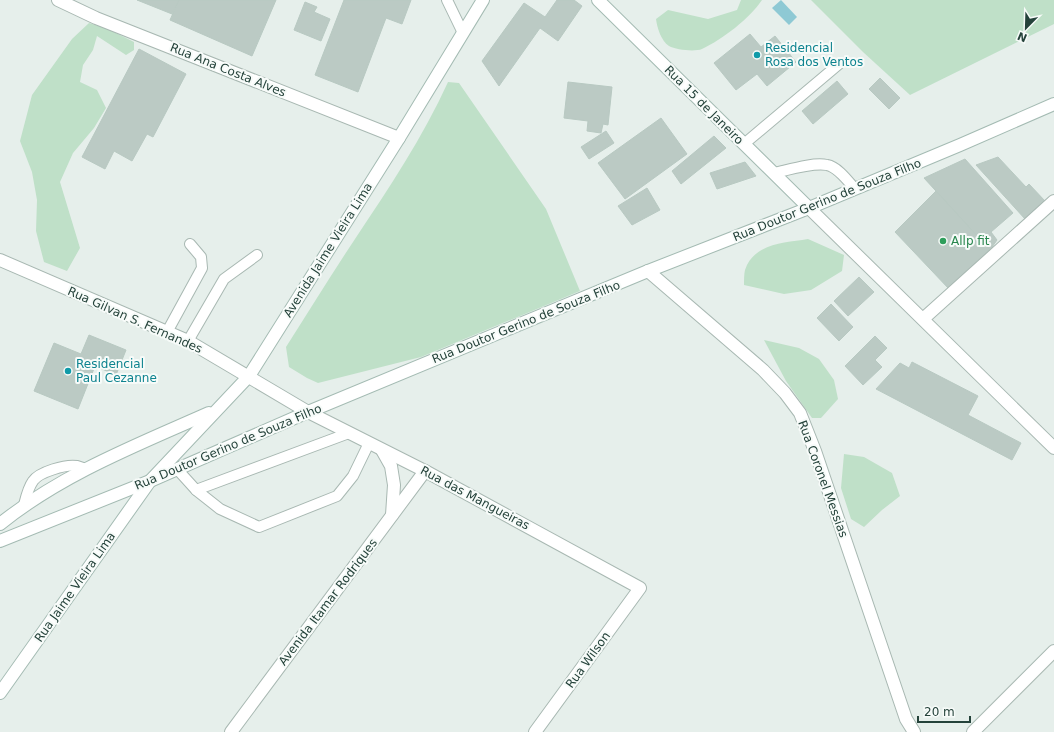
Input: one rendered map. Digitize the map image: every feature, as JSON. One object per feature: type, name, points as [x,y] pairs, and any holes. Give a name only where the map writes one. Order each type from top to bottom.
[{"type":"street","name":"Rua Ana Costa Alves","points":[[58,0],[96,18],[399,138]]},
{"type":"street","name":"Avenida Jaime Vieira Lima","points":[[150,480],[248,376],[399,138],[483,0]]},
{"type":"street","name":"Rua 15 de Janeiro","points":[[602,2],[809,208]]},
{"type":"street","name":"Rua Doutor Gerino de Souza Filho","points":[[0,542],[648,271],[855,189],[1054,104]]},
{"type":"street","points":[[922,319],[1054,201]]},
{"type":"street","points":[[809,208],[1054,448]]},
{"type":"street","name":"Rua Gilvan S. Fernandes","points":[[0,260],[188,341],[308,412]]},
{"type":"street","name":"Rua Coronel Messias","points":[[648,271],[762,370],[785,393],[800,413],[815,451],[906,719],[914,732]]},
{"type":"street","points":[[0,524],[24,506],[69,478],[138,444],[214,411]]},
{"type":"street","name":"Rua das Mangueiras","points":[[308,412],[425,471],[640,588]]},
{"type":"street","points":[[382,450],[391,466],[394,485],[392,515]]},
{"type":"street","name":"Avenida Itamar Rodriques","points":[[231,732],[425,471]]},
{"type":"street","name":"Rua Jaime Vieira Lima","points":[[0,693],[150,480]]},
{"type":"street","name":"Rua Wilson","points":[[535,732],[640,588]]},
{"type":"street","points":[[973,732],[1054,651]]},
{"type":"lane","points":[[447,0],[463,33]]},
{"type":"lane","points":[[744,144],[839,64]]},
{"type":"lane","points":[[774,173],[807,165],[827,165],[843,175],[855,189]]},
{"type":"lane","points":[[167,332],[202,268],[201,257],[190,244]]},
{"type":"lane","points":[[188,341],[224,279],[257,255]]},
{"type":"lane","points":[[196,490],[349,433]]},
{"type":"lane","points":[[177,469],[196,490],[220,509],[259,526],[337,496],[353,476],[369,443]]},
{"type":"lane","points":[[24,506],[33,480],[43,474],[62,466],[76,466],[86,470]]},
{"type":"green space","points":[[741,0],[762,0],[757,7],[735,28],[718,40],[699,50],[681,49],[669,46],[664,41],[657,26],[656,19],[668,10],[708,19],[737,10]]},
{"type":"green space","points":[[811,0],[1054,0],[1054,24],[910,95],[863,52]]},
{"type":"green space","points":[[89,23],[108,29],[134,42],[134,50],[126,55],[97,36],[93,50],[83,65],[80,82],[97,90],[106,108],[94,128],[73,153],[60,182],[80,248],[67,271],[44,262],[36,231],[37,200],[32,172],[20,141],[32,95],[72,39]]},
{"type":"green space","points":[[448,82],[459,83],[546,209],[580,291],[421,357],[318,383],[289,367],[286,347],[405,162],[428,123]]},
{"type":"green space","points":[[808,239],[844,255],[842,271],[811,290],[784,294],[744,285],[745,270],[749,261],[755,254],[763,249],[780,243]]},
{"type":"green space","points":[[764,340],[799,348],[819,359],[834,380],[838,399],[821,418],[812,418],[786,381]]},
{"type":"green space","points":[[844,454],[864,457],[892,473],[900,496],[864,527],[851,519],[841,488]]},
{"type":"water","points":[[781,0],[797,17],[789,25],[772,8]]},
{"type":"building","points":[[137,0],[179,0],[172,14]]},
{"type":"building","points":[[179,0],[276,0],[252,56],[170,20]]},
{"type":"building","points":[[344,0],[411,0],[402,24],[386,18],[358,92],[315,75]]},
{"type":"building","points":[[557,0],[574,0],[582,6],[558,41],[540,28],[499,86],[482,61],[524,3],[545,17]]},
{"type":"building","points":[[305,2],[317,7],[314,12],[330,19],[321,41],[294,30]]},
{"type":"building","name":"Residencial Rosa dos Ventos","points":[[750,34],[761,47],[775,36],[796,62],[767,86],[757,74],[736,90],[714,63]]},
{"type":"building","points":[[139,49],[186,74],[153,137],[147,134],[132,161],[114,151],[105,169],[82,157]]},
{"type":"building","points":[[880,78],[900,98],[889,109],[869,89]]},
{"type":"building","points":[[837,81],[848,94],[813,124],[802,111]]},
{"type":"building","points":[[568,82],[612,87],[608,125],[603,124],[601,133],[587,131],[588,121],[564,118]]},
{"type":"building","points":[[661,118],[687,154],[625,199],[598,163]]},
{"type":"building","points":[[606,131],[614,143],[589,159],[581,147]]},
{"type":"building","points":[[714,136],[726,148],[681,184],[672,171]]},
{"type":"building","points":[[998,157],[1026,187],[1029,184],[1045,201],[1025,219],[976,165]]},
{"type":"building","points":[[965,159],[1013,213],[991,232],[997,240],[990,250],[924,178]]},
{"type":"building","points":[[745,162],[756,176],[717,189],[710,173]]},
{"type":"building","points":[[647,188],[660,210],[632,225],[618,206]]},
{"type":"building","name":"Allp fit","points":[[936,191],[990,250],[949,289],[895,232]]},
{"type":"building","points":[[859,277],[874,292],[848,316],[834,301]]},
{"type":"building","points":[[831,304],[853,327],[839,341],[817,318]]},
{"type":"building","name":"Residencial Paul Cezanne","points":[[89,335],[126,350],[116,375],[95,366],[78,409],[34,391],[54,343],[81,354]]},
{"type":"building","points":[[875,336],[887,348],[875,360],[882,367],[863,385],[845,366]]},
{"type":"building","points":[[912,362],[978,396],[968,415],[1021,443],[1012,460],[876,389],[900,363],[909,368]]},
{"type":"place","name":"Residencial Rosa dos Ventos","points":[[757,55]]},
{"type":"place","name":"Allp fit","points":[[943,241]]},
{"type":"place","name":"Residencial Paul Cezanne","points":[[68,371]]}]
